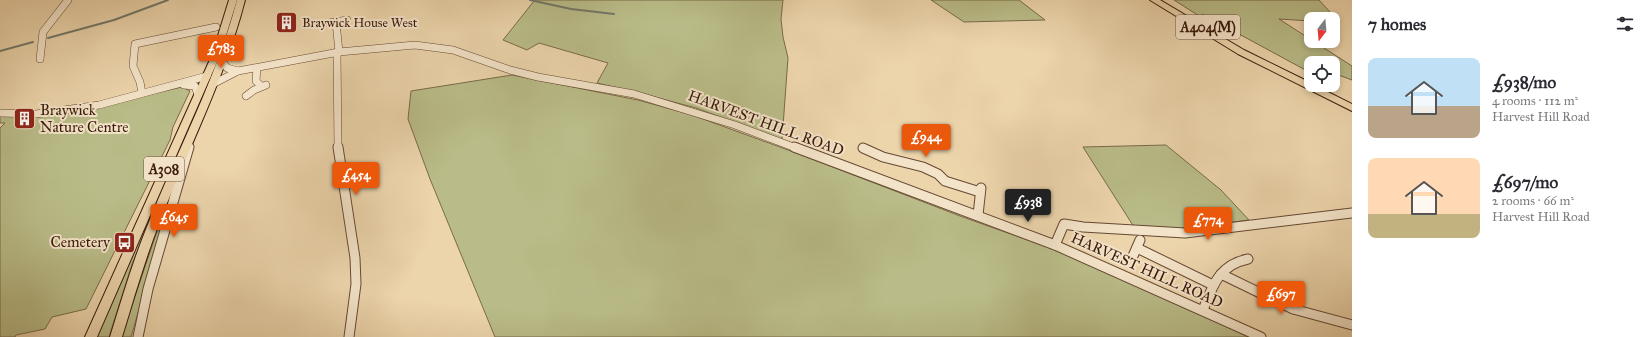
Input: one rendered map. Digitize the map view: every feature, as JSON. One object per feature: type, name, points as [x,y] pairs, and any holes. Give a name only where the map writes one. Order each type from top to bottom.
[{"type":"highway","name":"A404(M)","points":[[1154,0],[1241,52],[1352,108]]},
{"type":"highway","name":"A404(M)","points":[[1165,0],[1227,37],[1304,77]]},
{"type":"highway","points":[[1333,92],[1352,101]]},
{"type":"main road","name":"A308","points":[[116,337],[131,287],[154,222],[193,134],[233,0]]},
{"type":"main road","name":"A308","points":[[91,337],[198,95],[222,62],[234,30],[241,0]]},
{"type":"street","points":[[40,59],[42,32],[68,0]]},
{"type":"street","points":[[347,20],[332,22],[338,52],[338,151],[356,264],[356,284],[348,337]]},
{"type":"street","points":[[142,93],[140,82],[133,66],[135,44],[216,27]]},
{"type":"street","name":"HARVEST HILL ROAD","points":[[175,86],[210,80],[238,71],[338,52],[414,45],[468,54],[510,70],[538,77],[634,94],[735,125],[1055,244],[1261,337]]},
{"type":"street","points":[[222,62],[228,68],[238,71]]},
{"type":"street","points":[[246,96],[263,86],[256,81],[257,68]]},
{"type":"street","points":[[0,113],[36,114],[60,112],[99,105],[142,93],[189,84],[195,86],[198,95]]},
{"type":"street","points":[[138,337],[148,289],[193,134]]},
{"type":"street","points":[[863,148],[884,157],[923,167],[938,174],[945,181],[961,187],[981,189],[978,215]]},
{"type":"street","points":[[1055,244],[1064,224],[1083,227],[1185,233],[1352,213]]},
{"type":"street","points":[[1136,248],[1213,285]]},
{"type":"street","points":[[1203,310],[1213,285],[1221,274],[1231,263],[1248,259]]},
{"type":"street","points":[[1221,274],[1292,309],[1352,325]]},
{"type":"green space","points":[[533,0],[783,0],[781,19],[783,37],[788,58],[782,140],[696,108],[597,83],[608,63],[539,43],[527,50],[503,40],[534,1]]},
{"type":"green space","points":[[931,0],[1019,0],[1045,20],[964,22]]},
{"type":"green space","points":[[1174,0],[1319,0],[1330,12],[1304,12],[1304,21],[1279,19],[1304,35],[1304,48],[1324,48],[1336,56],[1304,56],[1304,69],[1202,14],[1207,21]]},
{"type":"green space","points":[[1340,58],[1352,66],[1352,80],[1340,76]]},
{"type":"green space","points":[[512,75],[638,100],[692,115],[799,154],[960,216],[1070,255],[1178,302],[1248,337],[495,337],[430,179],[408,119],[411,91]]},
{"type":"green space","points":[[182,87],[190,91],[173,127],[170,140],[86,309],[52,317],[45,329],[16,335],[15,337],[0,337],[0,128],[5,123],[0,123],[0,116],[55,116]]},
{"type":"green space","points":[[1166,145],[1221,190],[1249,220],[1181,229],[1134,227],[1083,147]]},
{"type":"green space","points":[[164,182],[166,182],[132,264],[109,337],[95,337]]},
{"type":"green space","points":[[174,182],[176,182],[131,337],[121,337]]},
{"type":"waterway","points":[[48,38],[114,20],[168,0]]},
{"type":"waterway","points":[[530,0],[571,9],[614,14]]},
{"type":"waterway","points":[[0,51],[33,42]]},
{"type":"place","name":"Braywick House West","points":[[286,22]]},
{"type":"place","name":"Braywick Nature Centre","points":[[24,119]]},
{"type":"place","name":"Cemetery","points":[[125,242]]}]
